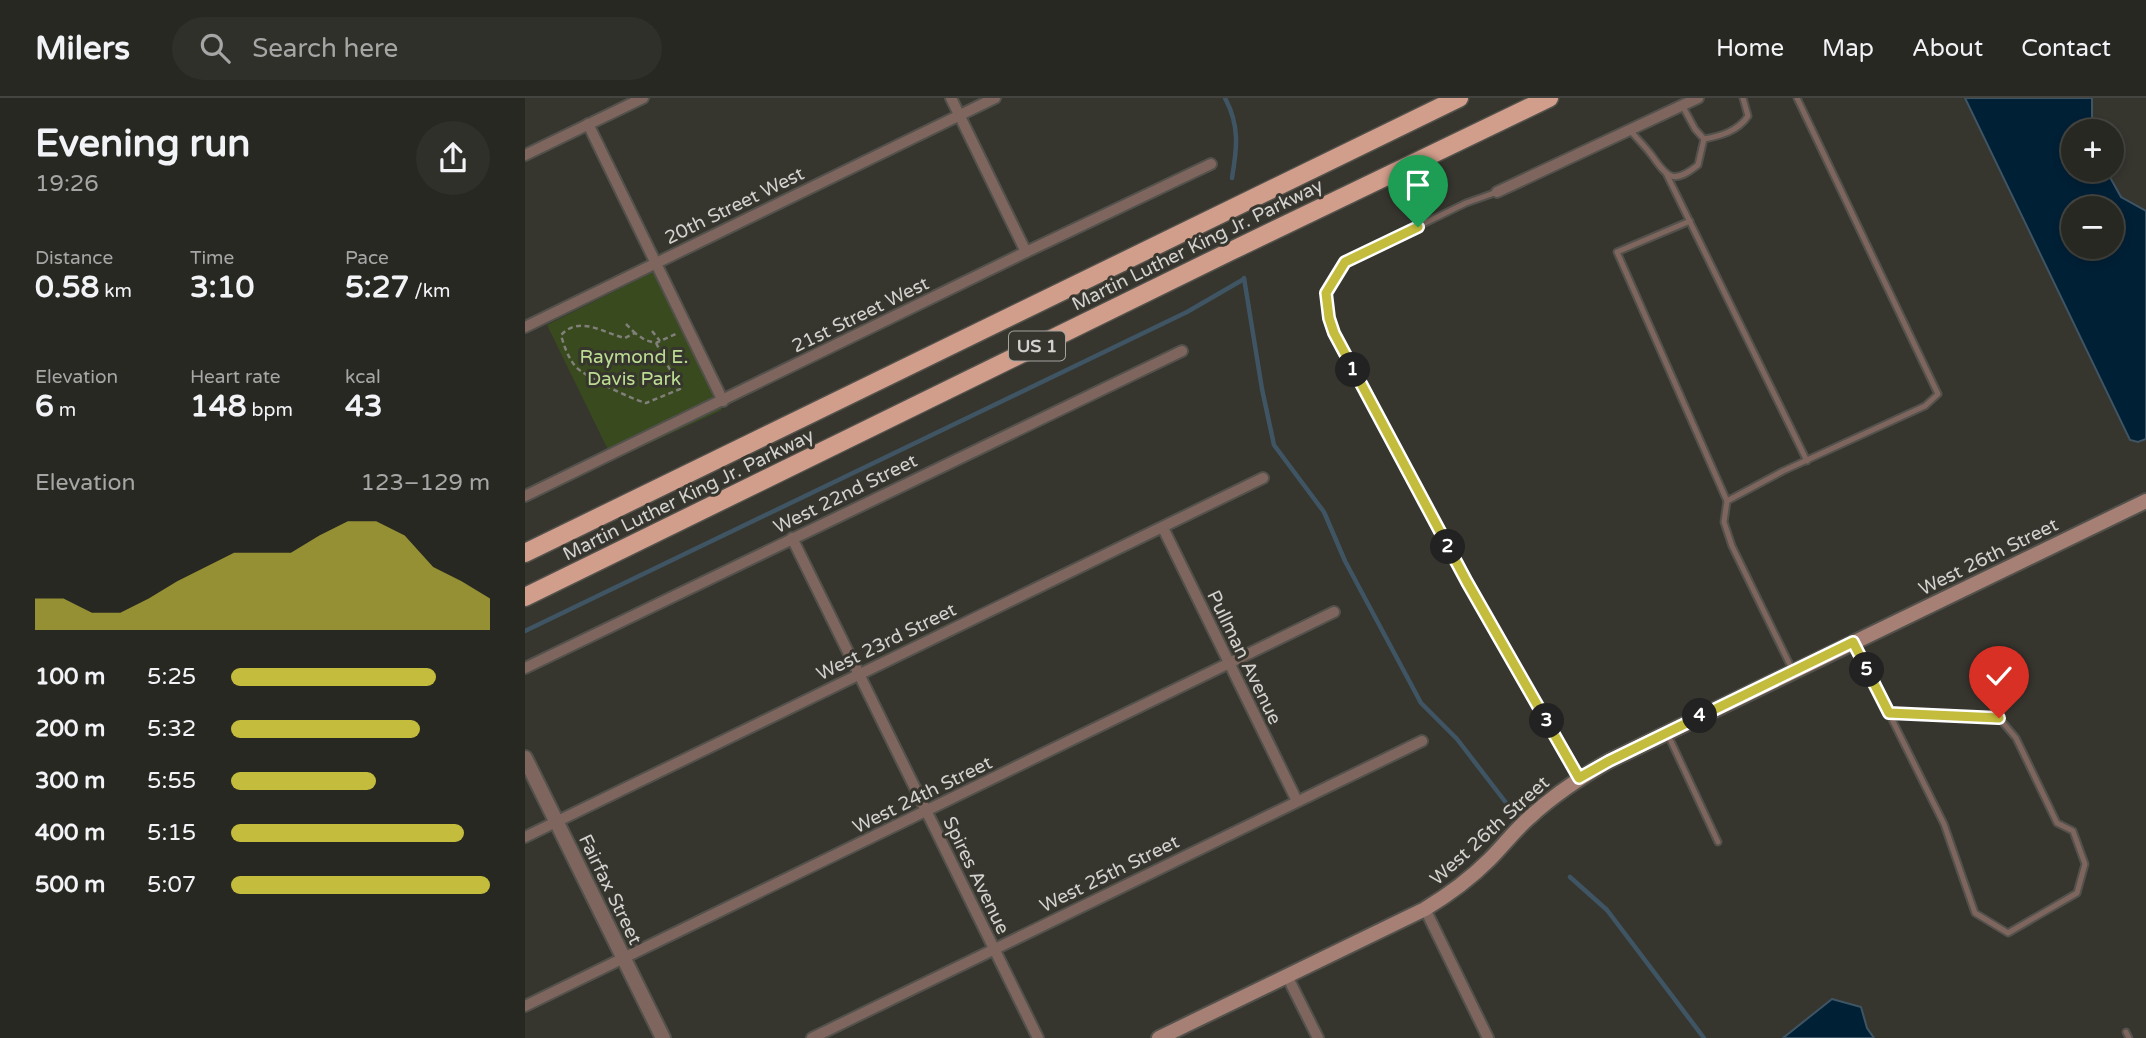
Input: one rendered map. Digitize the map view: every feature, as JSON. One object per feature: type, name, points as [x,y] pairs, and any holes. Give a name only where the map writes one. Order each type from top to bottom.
[{"type":"highway","name":"Martin Luther King Jr. Parkway","points":[[525,553],[1459,98]]},
{"type":"highway","name":"Martin Luther King Jr. Parkway","points":[[525,597],[1549,98]]},
{"type":"main road","name":"West 26th Street","points":[[1159,1038],[1445,897],[1472,876],[1529,817],[1579,778],[1609,761],[2146,501]]},
{"type":"street","points":[[525,155],[643,98]]},
{"type":"street","points":[[951,98],[1026,252]]},
{"type":"street","name":"20th Street West","points":[[525,327],[995,98]]},
{"type":"street","points":[[1497,192],[1698,98]]},
{"type":"street","points":[[588,124],[723,401]]},
{"type":"street","name":"21st Street West","points":[[525,496],[1211,164]]},
{"type":"street","name":"West 22nd Street","points":[[525,668],[1182,351]]},
{"type":"street","name":"West 23rd Street","points":[[525,837],[1263,478]]},
{"type":"street","name":"Pullman Avenue","points":[[1163,528],[1297,801]]},
{"type":"street","name":"Spires Avenue","points":[[792,538],[1038,1038]]},
{"type":"street","name":"West 24th Street","points":[[525,1006],[1334,612]]},
{"type":"street","name":"West 25th Street","points":[[812,1038],[1422,741]]},
{"type":"street","name":"Fairfax Street","points":[[525,758],[663,1038]]},
{"type":"street","points":[[1425,909],[1488,1038]]},
{"type":"street","points":[[1287,976],[1318,1038]]},
{"type":"lane","points":[[1704,139],[1732,131],[1743,123],[1748,116],[1743,98]]},
{"type":"lane","points":[[1727,501],[1925,406],[1938,394],[1797,98]]},
{"type":"lane","points":[[1682,105],[1695,129],[1704,139]]},
{"type":"lane","points":[[1630,130],[1666,173],[1807,461]]},
{"type":"lane","points":[[1666,173],[1674,177],[1686,174],[1698,164],[1704,139]]},
{"type":"lane","points":[[1497,192],[1466,202],[1345,262],[1326,293],[1329,318],[1334,333],[1467,582],[1579,778]]},
{"type":"lane","points":[[1690,220],[1616,253],[1727,501],[1724,522],[1733,546],[1793,671]]},
{"type":"lane","points":[[1853,642],[1944,824],[1975,913],[2008,933],[2077,893],[2085,864],[2073,831],[2057,823],[2016,738],[1999,718],[1889,713]]},
{"type":"lane","points":[[1667,733],[1719,842]]},
{"type":"path","points":[[626,324],[635,333],[658,342],[678,333]]},
{"type":"path","points":[[635,333],[625,338],[588,326],[567,329],[561,335],[566,352],[576,367],[646,403],[680,388],[652,331]]},
{"type":"green space","name":"Raymond E. Davis Park","points":[[655,271],[722,410],[613,460],[547,325]]},
{"type":"water","points":[[1965,98],[2092,98],[2092,119],[2061,119],[2061,182],[2113,182],[2120,196],[2061,196],[2061,259],[2124,259],[2124,199],[2146,211],[2146,439],[2138,442],[2130,440]]},
{"type":"water","points":[[1832,999],[1861,1007],[1867,1028],[1874,1038],[1783,1038]]},
{"type":"waterway","points":[[1225,98],[1233,118],[1236,137],[1232,178]]},
{"type":"waterway","points":[[1244,278],[1274,445],[1324,512],[1345,561],[1421,703],[1457,739],[1507,804]]},
{"type":"waterway","points":[[525,631],[1187,312],[1244,279]]},
{"type":"waterway","points":[[1570,877],[1607,910],[1704,1038]]},
{"type":"route","points":[[1418,227],[1345,262],[1326,293],[1329,318],[1334,333],[1467,582],[1579,778],[1853,642],[1889,713],[1999,718]]}]
